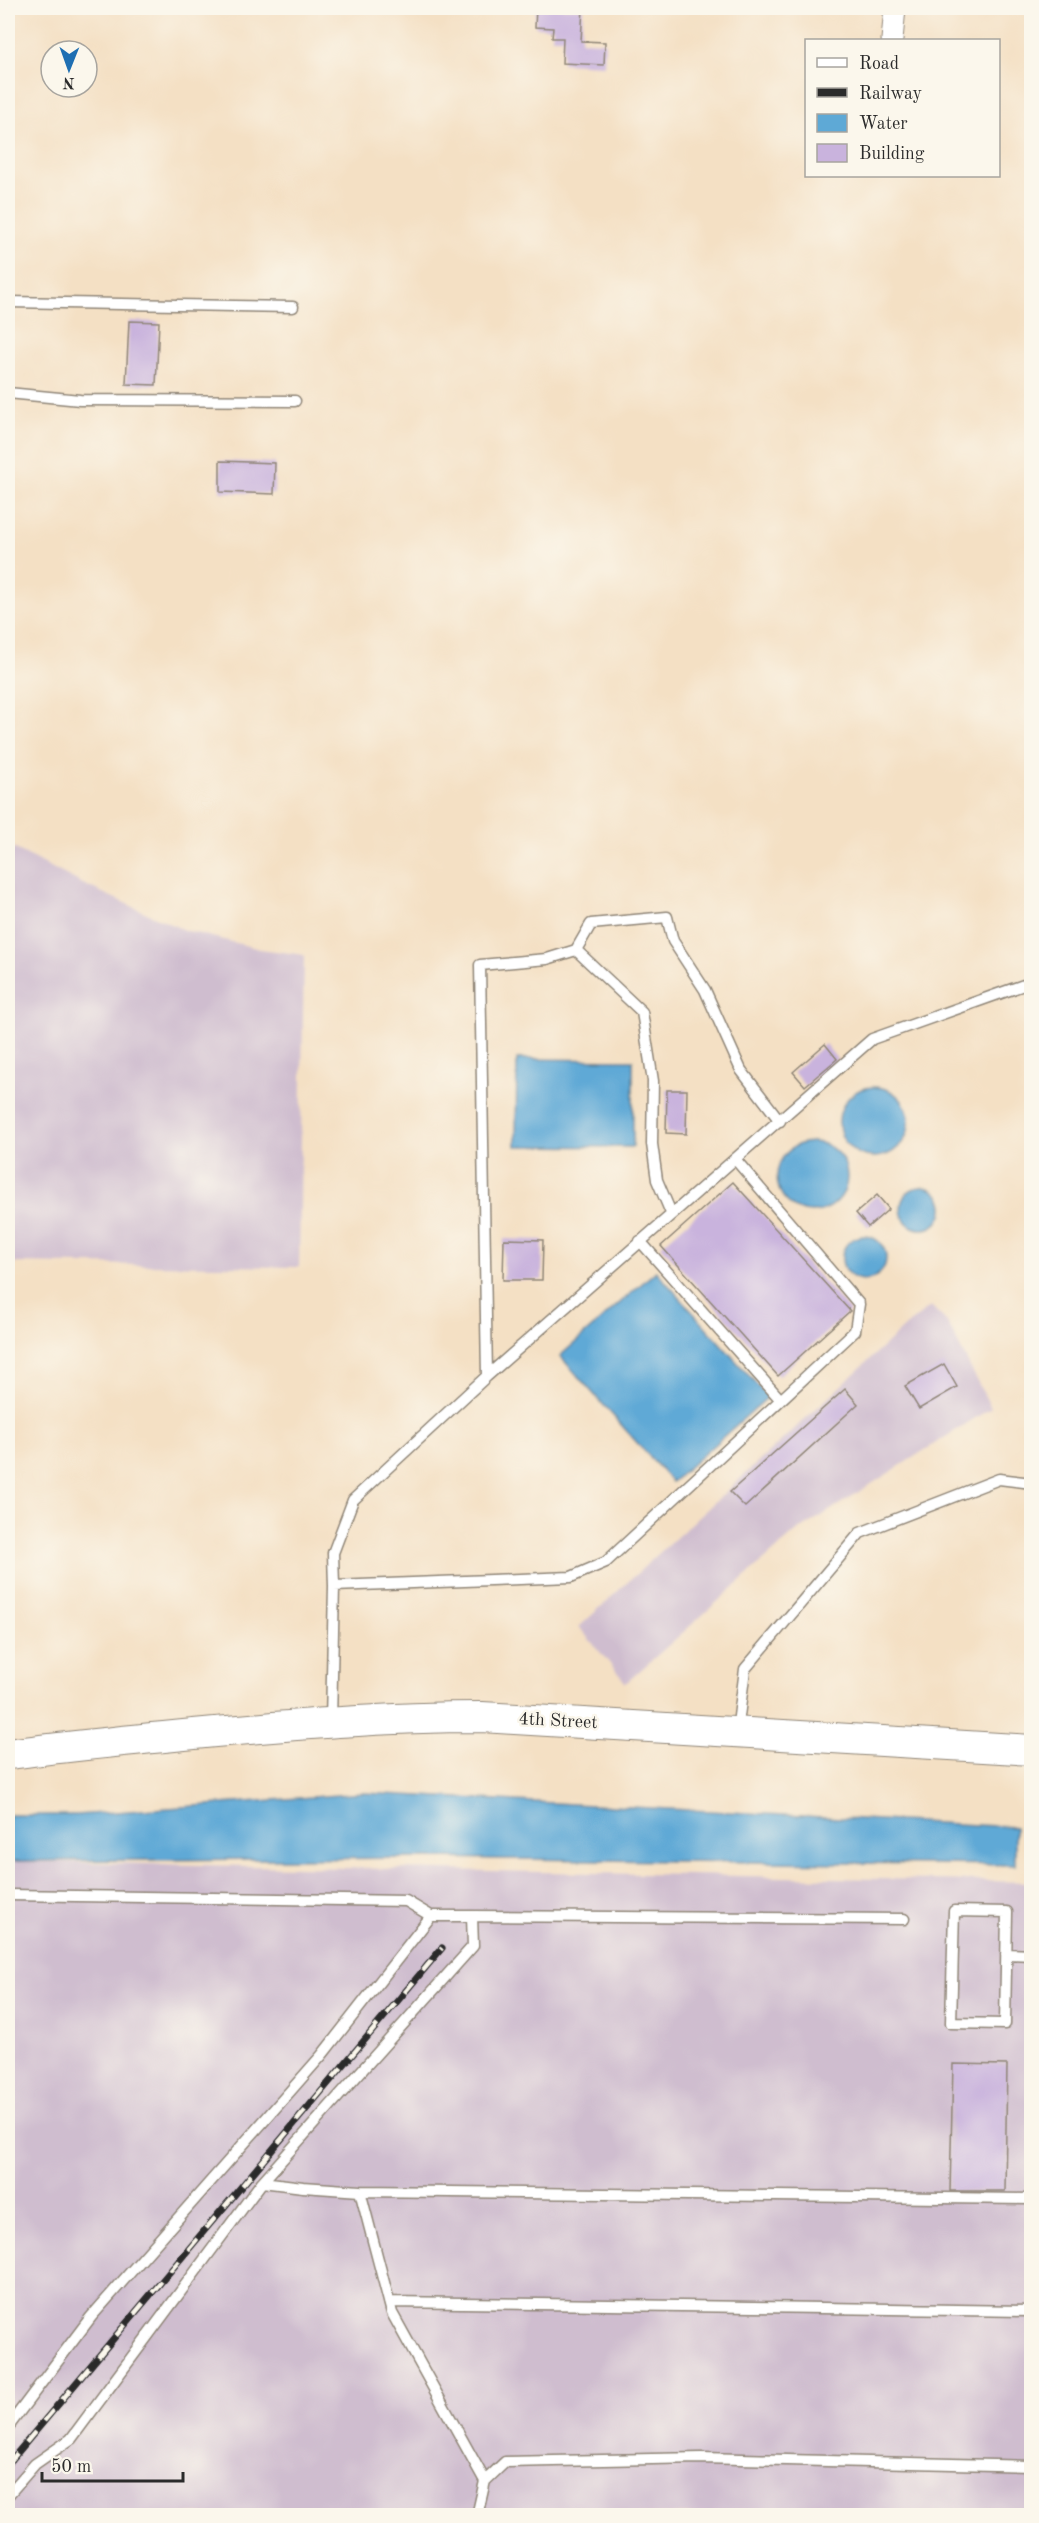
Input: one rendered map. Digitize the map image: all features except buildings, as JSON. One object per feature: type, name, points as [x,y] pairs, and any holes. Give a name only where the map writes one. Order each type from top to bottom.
[{"type":"street","points":[[892,39],[895,8]]},
{"type":"street","name":"4th Street","points":[[16,1747],[331,1721],[412,1717],[482,1717],[1032,1750]]},
{"type":"lane","points":[[8,302],[293,307]]},
{"type":"lane","points":[[8,393],[80,400],[295,401]]},
{"type":"lane","points":[[487,1376],[480,965],[547,959],[576,950],[591,924],[667,917],[673,941],[705,990],[741,1070],[780,1121]]},
{"type":"lane","points":[[576,950],[642,1012],[653,1082],[652,1144],[657,1180],[671,1213]]},
{"type":"lane","points":[[331,1721],[333,1553],[353,1500],[487,1376],[872,1039],[1032,982]]},
{"type":"lane","points":[[334,1586],[571,1577],[606,1562],[855,1331],[859,1304],[735,1160]]},
{"type":"lane","points":[[640,1241],[780,1399]]},
{"type":"lane","points":[[737,1732],[745,1669],[860,1533],[999,1479],[1032,1483]]},
{"type":"lane","points":[[8,1895],[406,1901],[431,1916],[904,1919]]},
{"type":"lane","points":[[954,1911],[1007,1911],[1006,1954],[1005,2024],[951,2023],[954,1911]]},
{"type":"lane","points":[[8,2427],[91,2317],[322,2055],[431,1916]]},
{"type":"lane","points":[[8,2495],[35,2464],[71,2439],[262,2182],[473,1946],[472,1916]]},
{"type":"lane","points":[[1006,1954],[1032,1955]]},
{"type":"lane","points":[[262,2182],[360,2191],[1032,2199]]},
{"type":"lane","points":[[360,2191],[392,2313],[485,2481]]},
{"type":"lane","points":[[389,2302],[1032,2311]]},
{"type":"lane","points":[[477,2516],[485,2481],[505,2463],[701,2458],[1032,2466]]},
{"type":"shaded area","points":[[8,845],[83,884],[184,930],[260,949],[304,955],[299,1267],[8,1263]]},
{"type":"shaded area","points":[[931,1306],[947,1322],[991,1408],[796,1532],[626,1683],[579,1627],[907,1325]]},
{"type":"shaded area","points":[[8,1861],[1031,1882],[1031,2515],[8,2515]]},
{"type":"water","points":[[517,1059],[633,1060],[633,1147],[516,1146]]},
{"type":"water","points":[[874,1087],[887,1090],[899,1097],[906,1109],[909,1122],[906,1135],[899,1147],[887,1154],[874,1157],[861,1154],[849,1147],[842,1135],[839,1122],[842,1109],[849,1097],[861,1090]]},
{"type":"water","points":[[819,1142],[832,1148],[841,1157],[845,1163],[847,1177],[845,1191],[837,1202],[826,1210],[805,1212],[787,1202],[779,1191],[777,1170],[787,1152],[798,1144]]},
{"type":"water","points":[[922,1187],[937,1193],[943,1208],[937,1223],[922,1229],[907,1223],[901,1208],[907,1193]]},
{"type":"water","points":[[864,1236],[879,1243],[886,1258],[879,1273],[864,1280],[849,1273],[842,1258],[849,1243]]},
{"type":"water","points":[[656,1271],[768,1397],[672,1482],[560,1356]]},
{"type":"water","points":[[364,1793],[1015,1827],[1015,1865],[426,1858],[8,1861],[8,1815],[77,1815]]},
{"type":"railway","points":[[8,2464],[442,1948]]}]
